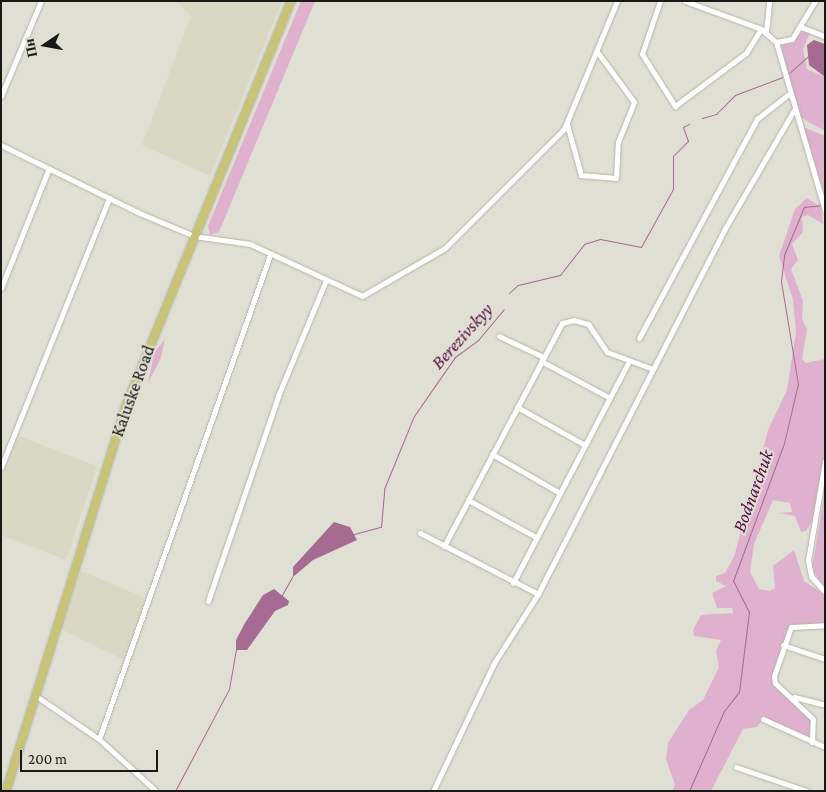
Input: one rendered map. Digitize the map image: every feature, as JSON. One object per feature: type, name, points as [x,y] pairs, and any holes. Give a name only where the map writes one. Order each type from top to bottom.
[{"type":"main road","name":"Kaluske Road","points":[[6,791],[126,408],[194,236],[291,1]]},
{"type":"street","points":[[1,96],[41,1]]},
{"type":"street","points":[[1,145],[109,198],[194,236],[250,244],[270,255],[362,296],[446,248],[567,124],[598,52],[617,1]]},
{"type":"street","points":[[660,1],[642,54],[675,106],[746,53],[764,31],[769,1]]},
{"type":"street","points":[[685,1],[764,31],[776,42],[794,110],[824,207]]},
{"type":"street","points":[[776,42],[792,39],[815,1]]},
{"type":"street","points":[[801,27],[825,36]]},
{"type":"street","points":[[567,124],[581,175],[616,178],[618,142],[634,102],[598,52]]},
{"type":"street","points":[[639,338],[757,119],[790,93]]},
{"type":"street","points":[[433,791],[494,663],[538,594],[724,230],[794,110]]},
{"type":"street","points":[[1,288],[48,168]]},
{"type":"street","points":[[1,467],[109,198]]},
{"type":"street","points":[[99,739],[270,255]]},
{"type":"street","points":[[208,601],[278,396],[326,280]]},
{"type":"street","points":[[444,546],[558,327],[574,320],[588,324],[607,352],[653,369]]},
{"type":"street","points":[[499,336],[608,398]]},
{"type":"street","points":[[512,583],[583,444],[629,361]]},
{"type":"street","points":[[517,408],[583,444]]},
{"type":"street","points":[[492,454],[558,492]]},
{"type":"street","points":[[825,462],[808,560],[811,576],[825,592]]},
{"type":"street","points":[[468,500],[536,537]]},
{"type":"street","points":[[420,533],[512,583],[538,594]]},
{"type":"street","points":[[812,742],[814,719],[774,680],[783,645],[791,627],[825,625]]},
{"type":"street","points":[[783,645],[825,659]]},
{"type":"street","points":[[36,696],[99,739],[156,791]]},
{"type":"street","points":[[791,696],[825,705]]},
{"type":"street","points":[[763,719],[825,747]]},
{"type":"street","points":[[736,767],[807,791]]},
{"type":"shaded area","points":[[177,1],[282,1],[210,176],[142,145],[191,16]]},
{"type":"shaded area","points":[[301,1],[315,1],[219,232],[210,235],[208,226]]},
{"type":"shaded area","points":[[802,32],[810,33],[803,49],[807,69],[825,77],[825,131],[798,116],[780,47]]},
{"type":"shaded area","points":[[814,40],[825,44],[825,77],[809,65],[807,45]]},
{"type":"shaded area","points":[[801,126],[825,136],[825,195]]},
{"type":"shaded area","points":[[807,198],[821,207],[823,224],[808,215],[802,217],[803,232],[792,244],[798,260],[791,269],[803,301],[802,319],[807,329],[802,359],[806,363],[825,359],[825,456],[815,516],[806,531],[801,532],[795,516],[778,513],[792,512],[790,503],[773,500],[754,544],[750,572],[759,589],[770,591],[775,588],[773,566],[794,550],[804,581],[825,595],[825,624],[789,628],[772,678],[813,720],[810,742],[762,720],[757,727],[743,729],[711,791],[672,791],[675,785],[666,759],[668,743],[689,710],[703,700],[719,667],[716,651],[721,640],[694,636],[693,630],[701,615],[733,613],[732,608],[717,608],[712,593],[726,586],[716,581],[716,576],[725,573],[734,557],[768,430],[787,390],[796,332],[793,300],[779,256],[795,209]]},
{"type":"shaded area","points":[[165,339],[161,358],[148,383],[154,353]]},
{"type":"shaded area","points":[[19,436],[97,466],[66,560],[1,535],[1,476]]},
{"type":"shaded area","points":[[825,491],[825,588],[812,569]]},
{"type":"shaded area","points":[[334,522],[350,527],[357,540],[313,560],[293,577],[293,567]]},
{"type":"shaded area","points":[[81,571],[146,598],[124,660],[61,629]]},
{"type":"shaded area","points":[[274,589],[289,601],[288,605],[275,611],[247,650],[236,650],[236,640],[245,623],[263,595]]},
{"type":"waterway","name":"Berezivskyy","points":[[787,75],[808,56]]},
{"type":"waterway","name":"Berezivskyy","points":[[702,118],[716,114],[735,95],[783,77]]},
{"type":"waterway","name":"Berezivskyy","points":[[509,293],[518,285],[560,275],[584,244],[600,239],[641,247],[673,189],[673,156],[688,141],[683,127],[689,124]]},
{"type":"waterway","name":"Bodnarchuk","points":[[689,791],[724,711],[739,692],[749,612],[733,581],[784,443],[798,384],[781,281],[784,255],[804,207],[822,205]]},
{"type":"waterway","name":"Berezivskyy","points":[[354,534],[381,527],[384,489],[414,416],[455,357],[478,340],[504,309]]},
{"type":"waterway","name":"Berezivskyy","points":[[282,595],[292,577]]},
{"type":"waterway","name":"Berezivskyy","points":[[175,791],[229,689],[236,650]]}]
